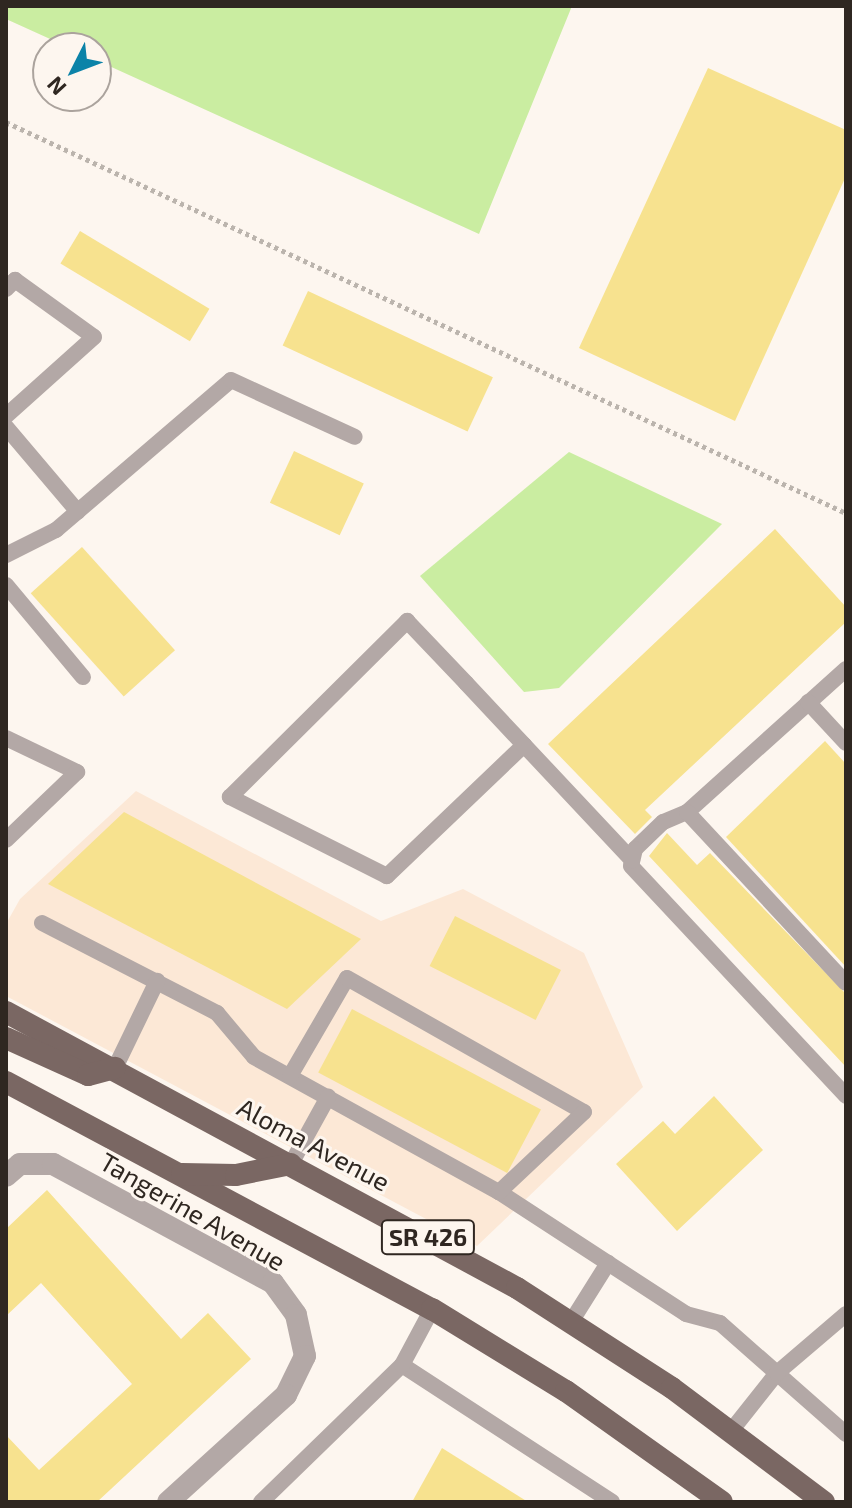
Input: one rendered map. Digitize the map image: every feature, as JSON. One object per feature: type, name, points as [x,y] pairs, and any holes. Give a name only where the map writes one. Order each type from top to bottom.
[{"type":"main road","name":"Aloma Avenue","points":[[6,1012],[291,1164],[571,1322],[731,1431],[824,1502]]},
{"type":"main road","points":[[6,1038],[88,1075],[115,1068]]},
{"type":"main road","name":"SR 426","points":[[6,1082],[432,1309],[566,1391],[722,1502]]},
{"type":"main road","points":[[177,1174],[236,1175],[291,1164]]},
{"type":"street","name":"Tangerine Avenue","points":[[6,1176],[20,1164],[53,1164],[273,1283],[296,1315],[305,1356],[286,1395],[168,1502]]},
{"type":"lane","points":[[6,289],[15,280],[94,337],[6,416]]},
{"type":"lane","points":[[6,555],[78,512],[231,380],[355,437]]},
{"type":"lane","points":[[6,427],[78,512]]},
{"type":"lane","points":[[6,585],[83,677]]},
{"type":"lane","points":[[524,745],[387,876],[230,797],[407,621],[524,745],[632,860],[846,1096]]},
{"type":"lane","points":[[632,860],[663,822],[687,812],[846,669]]},
{"type":"lane","points":[[808,702],[846,743]]},
{"type":"lane","points":[[6,738],[77,772],[6,840]]},
{"type":"lane","points":[[687,812],[846,983]]},
{"type":"lane","points":[[42,923],[217,1013],[254,1057],[499,1192],[686,1314],[720,1323],[846,1434]]},
{"type":"lane","points":[[290,1076],[347,978],[584,1112],[499,1192]]},
{"type":"lane","points":[[115,1068],[157,981]]},
{"type":"lane","points":[[291,1164],[328,1097]]},
{"type":"lane","points":[[571,1322],[608,1263]]},
{"type":"lane","points":[[261,1502],[402,1365],[432,1309]]},
{"type":"lane","points":[[731,1431],[777,1373],[846,1314]]},
{"type":"lane","points":[[402,1365],[612,1502]]},
{"type":"path","points":[[6,122],[846,513]]},
{"type":"shaded area","points":[[6,6],[572,6],[479,234],[112,67],[112,32],[35,32],[6,19]]},
{"type":"shaded area","points":[[569,452],[722,524],[559,688],[524,692],[420,576]]},
{"type":"shaded area","points":[[136,791],[381,921],[463,889],[584,953],[643,1087],[477,1246],[6,996],[6,924],[20,899]]},
{"type":"building","points":[[708,68],[846,130],[846,176],[735,421],[579,348]]},
{"type":"building","points":[[80,231],[209,309],[190,341],[60,264]]},
{"type":"building","points":[[308,291],[493,377],[468,432],[283,345]]},
{"type":"building","points":[[294,451],[364,484],[340,535],[270,503]]},
{"type":"building","points":[[775,529],[846,607],[846,622],[645,810],[652,817],[635,834],[548,744]]},
{"type":"building","points":[[82,547],[175,650],[124,696],[31,593]]},
{"type":"building","points":[[825,741],[846,764],[846,967],[726,837]]},
{"type":"building","points":[[124,812],[361,939],[287,1009],[48,884]]},
{"type":"building","points":[[667,833],[697,865],[710,853],[846,994],[846,1067],[649,856]]},
{"type":"building","points":[[455,916],[561,970],[536,1020],[430,966]]},
{"type":"building","points":[[352,1009],[541,1109],[507,1173],[318,1073]]},
{"type":"building","points":[[714,1096],[763,1150],[677,1231],[616,1164],[663,1121],[675,1134]]},
{"type":"building","points":[[47,1190],[181,1339],[208,1313],[251,1359],[97,1502],[6,1502],[6,1435],[39,1470],[132,1384],[41,1283],[6,1316],[6,1229]]},
{"type":"building","points":[[442,1448],[528,1502],[412,1502]]}]
